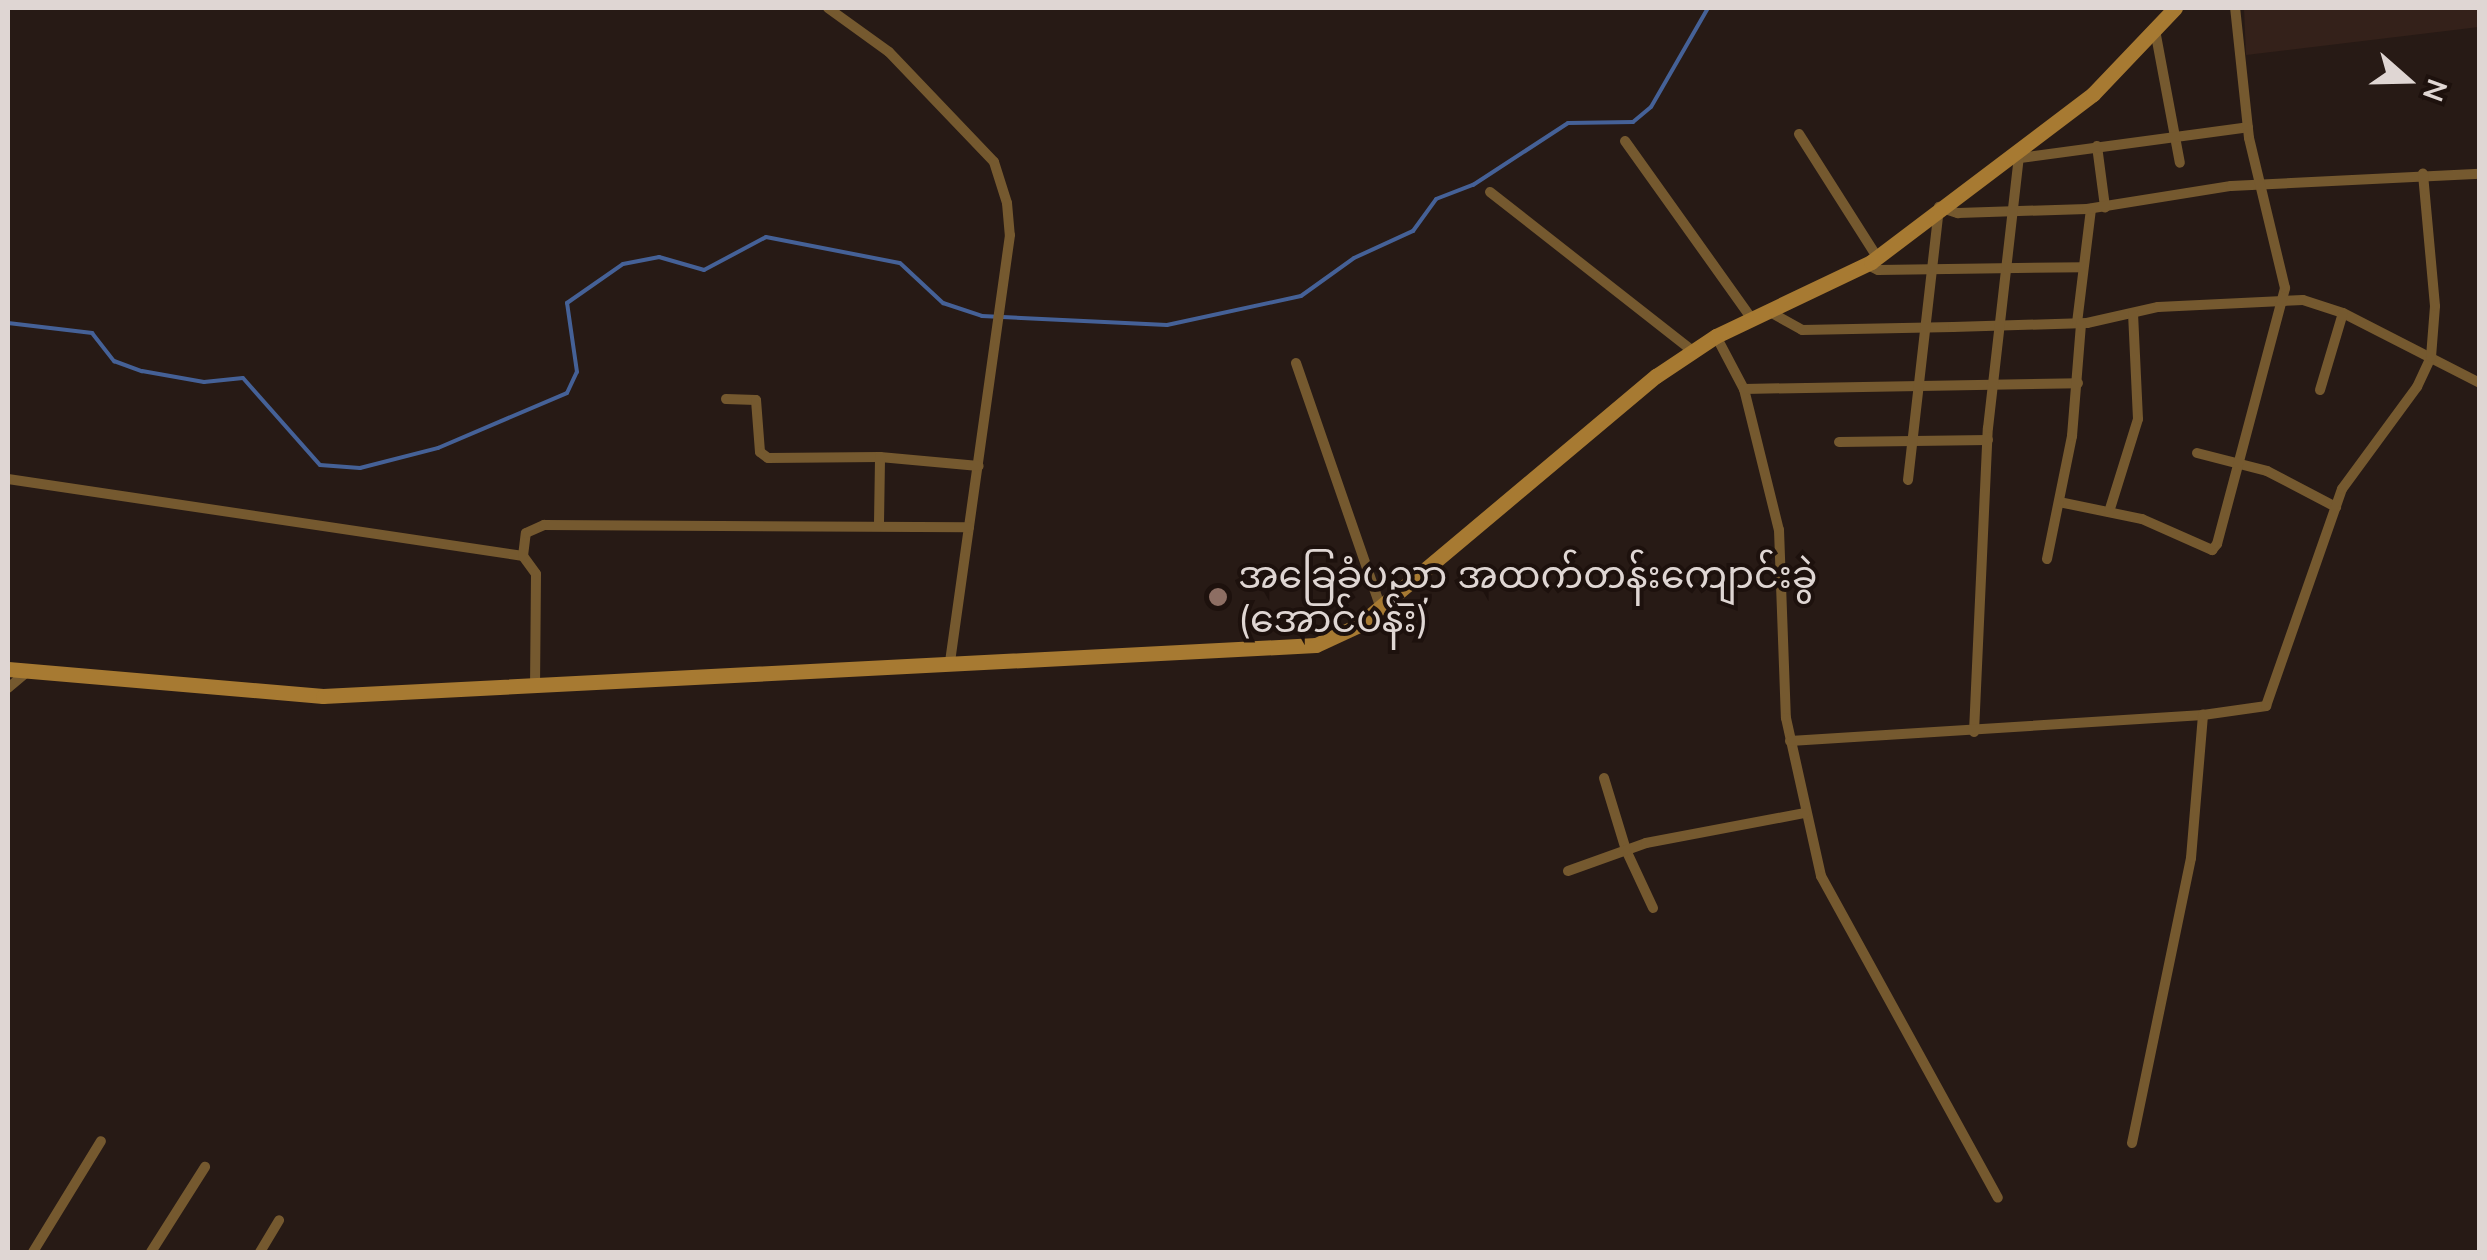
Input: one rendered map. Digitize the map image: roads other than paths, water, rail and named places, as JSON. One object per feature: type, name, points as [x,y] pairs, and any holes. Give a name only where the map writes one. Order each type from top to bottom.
[{"type":"main road","points":[[8,669],[324,696],[950,661],[1295,649],[1334,639],[1381,608],[1582,433],[1693,351],[1871,260],[1939,207],[2020,153],[2093,94],[2171,9]]},
{"type":"street","points":[[828,8],[889,52],[994,162],[1007,202],[1010,235],[950,661]]},
{"type":"street","points":[[2060,502],[2109,512],[2212,550],[2284,298],[2248,127],[2235,8]]},
{"type":"street","points":[[2155,30],[2180,163]]},
{"type":"street","points":[[1974,732],[1988,440],[2020,153],[2248,127]]},
{"type":"street","points":[[1799,134],[1871,260],[1932,270],[2083,267]]},
{"type":"street","points":[[1625,142],[1752,319]]},
{"type":"street","points":[[2097,146],[2105,207]]},
{"type":"street","points":[[1790,741],[1974,732],[2204,715],[2266,706],[2336,506],[2431,357],[2434,306],[2423,174]]},
{"type":"street","points":[[1908,480],[1914,383],[1939,207],[2014,212],[2091,209],[2159,194],[2261,184],[2480,174]]},
{"type":"street","points":[[1490,192],[1693,351]]},
{"type":"street","points":[[2047,559],[2078,384],[2083,267],[2091,209]]},
{"type":"street","points":[[1768,312],[1802,330],[1998,326],[2079,323],[2133,313],[2284,298],[2343,313],[2480,383]]},
{"type":"street","points":[[2109,512],[2138,419],[2133,313]]},
{"type":"street","points":[[2320,390],[2343,313]]},
{"type":"street","points":[[1716,336],[1744,390],[1779,530],[1790,741],[1805,813],[1836,913],[1998,1198]]},
{"type":"street","points":[[1296,363],[1381,608]]},
{"type":"street","points":[[1744,390],[1914,383],[2078,384]]},
{"type":"street","points":[[726,399],[756,400],[760,452],[768,458],[880,457],[978,466]]},
{"type":"street","points":[[1839,442],[1988,440]]},
{"type":"street","points":[[2197,452],[2238,460],[2336,506]]},
{"type":"street","points":[[878,523],[880,457]]},
{"type":"street","points":[[8,480],[523,556]]},
{"type":"street","points":[[535,686],[536,574],[523,556],[526,533],[544,525],[878,523],[968,527]]},
{"type":"street","points":[[8,688],[28,670]]},
{"type":"street","points":[[2132,1143],[2191,858],[2204,715]]},
{"type":"street","points":[[1604,778],[1626,850],[1653,908]]},
{"type":"street","points":[[1568,870],[1626,850],[1805,813]]},
{"type":"street","points":[[33,1252],[101,1141]]},
{"type":"street","points":[[151,1252],[205,1167]]},
{"type":"street","points":[[260,1252],[279,1220]]},
{"type":"waterway","points":[[8,323],[92,333],[114,361],[142,371],[204,382],[243,378],[320,465],[360,468],[438,448],[567,393],[577,372],[567,303],[623,264],[659,257],[704,270],[766,237],[900,263],[943,303],[982,316],[1167,325],[1301,296],[1354,258],[1413,231],[1436,199],[1473,185],[1568,123],[1633,122],[1651,107],[1708,8]]},
{"type":"place","name":"အခြေခံပညာ အထက်တန်းကျောင်းခွဲ (အောင်ပန်း)","points":[[1218,597]]}]
